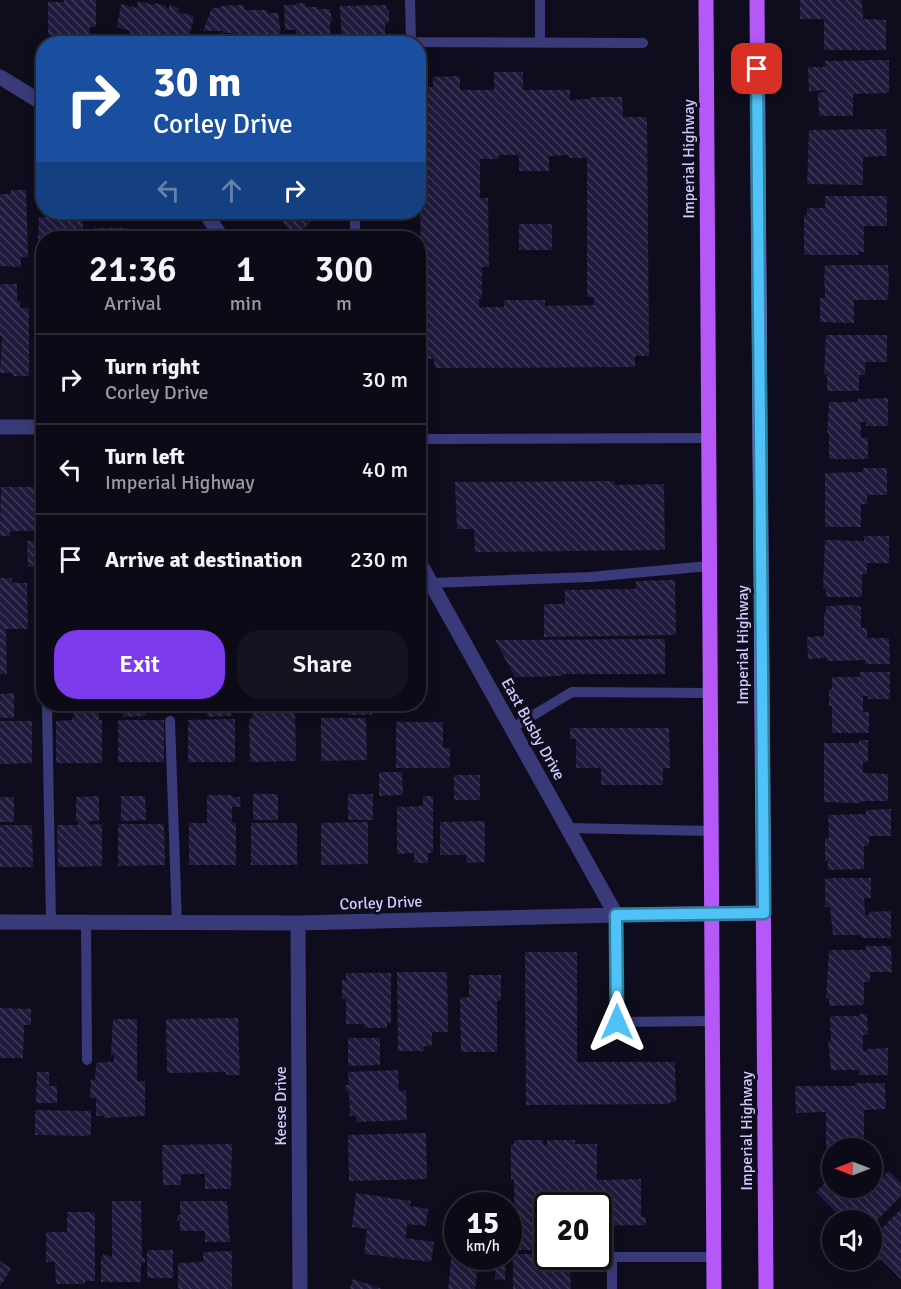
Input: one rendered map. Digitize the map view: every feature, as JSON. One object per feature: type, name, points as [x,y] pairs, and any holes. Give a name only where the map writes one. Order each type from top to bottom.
[{"type":"main road","name":"Imperial Highway","points":[[706,0],[714,1289]]},
{"type":"main road","name":"Imperial Highway","points":[[757,0],[766,1289]]},
{"type":"street","points":[[0,76],[36,99]]},
{"type":"street","points":[[0,427],[36,427]]},
{"type":"street","name":"East Busby Drive","points":[[426,574],[616,915]]},
{"type":"street","name":"Corley Drive","points":[[0,921],[298,923],[764,913]]},
{"type":"street","name":"Keese Drive","points":[[298,923],[300,1289]]},
{"type":"lane","points":[[410,0],[411,36]]},
{"type":"lane","points":[[540,0],[540,42]]},
{"type":"lane","points":[[426,43],[644,43]]},
{"type":"lane","points":[[355,220],[355,231]]},
{"type":"lane","points":[[426,439],[709,438]]},
{"type":"lane","points":[[431,583],[590,578],[710,566]]},
{"type":"lane","points":[[512,728],[572,692],[710,693]]},
{"type":"lane","points":[[47,711],[51,922]]},
{"type":"lane","points":[[170,721],[177,922]]},
{"type":"lane","points":[[568,828],[711,831]]},
{"type":"lane","points":[[616,915],[617,1022],[712,1021]]},
{"type":"lane","points":[[86,922],[87,1060]]},
{"type":"lane","points":[[612,1289],[612,1257],[714,1257]]},
{"type":"building","points":[[64,0],[96,0],[96,27],[90,27],[90,35],[48,35],[48,2],[64,2]]},
{"type":"building","points":[[800,0],[862,0],[863,19],[886,20],[886,50],[824,50],[824,19],[800,19]]},
{"type":"building","points":[[138,1],[154,5],[155,3],[169,9],[169,5],[179,8],[178,12],[194,16],[189,36],[129,36],[130,31],[117,27],[121,4],[137,8]]},
{"type":"building","points":[[296,3],[305,3],[305,7],[330,9],[332,22],[330,22],[330,36],[296,36],[296,30],[285,30],[284,5],[296,5]]},
{"type":"building","points":[[244,5],[244,10],[267,10],[267,13],[278,13],[281,35],[233,36],[233,33],[222,33],[222,31],[203,31],[212,8],[221,8],[221,6]]},
{"type":"building","points":[[386,5],[389,10],[389,23],[385,23],[385,36],[342,36],[340,6]]},
{"type":"building","points":[[889,60],[889,93],[853,94],[853,116],[819,116],[818,93],[825,92],[825,90],[809,91],[808,67],[825,67],[825,61]]},
{"type":"building","points":[[494,72],[523,72],[523,90],[570,90],[570,100],[590,99],[590,97],[622,97],[623,117],[647,117],[649,356],[635,356],[635,367],[435,368],[434,359],[426,359],[426,231],[421,231],[420,219],[426,219],[426,87],[433,87],[433,77],[460,76],[460,90],[494,90]],"holes":[[[498,155],[519,155],[519,171],[549,171],[549,156],[569,155],[569,158],[587,158],[587,297],[594,297],[594,305],[545,306],[545,300],[504,300],[504,307],[479,307],[479,299],[482,299],[482,267],[489,267],[488,198],[480,198],[480,159],[499,159]]]},
{"type":"building","points":[[886,129],[887,156],[863,157],[863,185],[807,184],[809,130]]},
{"type":"building","points":[[11,190],[26,190],[28,257],[21,257],[21,267],[0,266],[0,194],[11,194]]},
{"type":"building","points":[[825,196],[887,196],[887,226],[864,226],[864,252],[859,252],[859,255],[804,255],[804,215],[807,215],[807,208],[825,208]]},
{"type":"building","points":[[39,219],[83,219],[83,231],[38,231]]},
{"type":"building","points":[[279,219],[314,219],[301,231],[291,231]]},
{"type":"building","points":[[519,224],[552,224],[552,250],[519,250]]},
{"type":"building","points":[[94,228],[128,228],[128,231],[94,231]]},
{"type":"building","points":[[825,265],[888,265],[888,300],[854,300],[854,323],[820,322],[820,298],[825,298]]},
{"type":"building","points":[[0,284],[17,284],[17,301],[20,301],[20,308],[29,308],[29,376],[0,373],[2,336],[0,336]]},
{"type":"building","points":[[826,335],[887,335],[887,362],[865,362],[865,375],[859,375],[859,391],[827,391],[827,374],[824,374]]},
{"type":"building","points":[[888,398],[888,426],[866,426],[866,422],[861,422],[861,438],[868,438],[868,459],[829,459],[829,433],[827,433],[829,402],[858,402],[858,399]]},
{"type":"building","points":[[863,468],[887,468],[887,495],[867,495],[867,504],[861,504],[861,527],[825,527],[825,473],[863,472]]},
{"type":"building","points":[[614,481],[615,485],[664,484],[665,550],[475,552],[474,529],[457,529],[455,482]]},
{"type":"building","points":[[1,487],[36,487],[36,531],[10,531],[10,536],[0,536]]},
{"type":"building","points":[[864,536],[889,536],[889,563],[867,563],[867,574],[862,574],[862,597],[826,597],[826,589],[823,589],[825,540],[864,541]]},
{"type":"building","points":[[27,541],[36,541],[36,567],[28,567]]},
{"type":"building","points":[[0,578],[12,578],[12,583],[27,583],[28,629],[6,629],[7,674],[0,674]]},
{"type":"building","points":[[675,580],[676,635],[544,637],[544,604],[565,604],[565,590],[636,589],[636,581]]},
{"type":"building","points":[[855,605],[861,607],[861,628],[867,628],[867,638],[889,638],[890,664],[865,664],[865,660],[808,659],[807,637],[824,636],[826,606]]},
{"type":"building","points":[[665,639],[665,674],[563,674],[563,676],[515,677],[495,640]]},
{"type":"building","points":[[860,672],[890,672],[890,699],[868,699],[868,696],[863,696],[863,712],[869,712],[869,733],[832,733],[832,706],[829,706],[829,689],[832,689],[832,677],[860,677]]},
{"type":"building","points":[[14,693],[14,718],[0,718],[0,694]]},
{"type":"building","points":[[74,711],[99,711],[99,720],[102,720],[102,763],[56,763],[56,721],[72,720]]},
{"type":"building","points":[[123,711],[146,711],[146,716],[123,717]]},
{"type":"building","points":[[207,711],[232,711],[232,716],[207,717]]},
{"type":"building","points":[[252,711],[295,711],[296,761],[250,762],[249,719],[252,719]]},
{"type":"building","points":[[347,711],[372,711],[372,715],[347,715]]},
{"type":"building","points":[[321,718],[366,718],[367,760],[321,761]]},
{"type":"building","points":[[235,719],[235,762],[188,762],[188,720]]},
{"type":"building","points":[[118,720],[164,720],[164,762],[118,762]]},
{"type":"building","points":[[0,721],[32,721],[32,763],[0,764]]},
{"type":"building","points":[[396,722],[443,722],[443,748],[450,748],[450,768],[396,768]]},
{"type":"building","points":[[570,728],[669,728],[670,768],[663,768],[663,785],[601,785],[601,768],[576,768],[576,739],[570,739]]},
{"type":"building","points":[[859,740],[868,740],[868,762],[863,762],[863,773],[888,774],[888,801],[824,802],[824,743],[859,743]]},
{"type":"building","points":[[379,772],[402,772],[403,795],[379,796]]},
{"type":"building","points":[[454,775],[480,775],[480,800],[454,800]]},
{"type":"building","points":[[253,794],[278,794],[278,820],[253,820]]},
{"type":"building","points":[[348,794],[373,794],[373,820],[348,820]]},
{"type":"building","points":[[207,795],[240,797],[241,807],[232,807],[232,823],[236,823],[236,865],[189,865],[189,823],[207,823]]},
{"type":"building","points":[[99,796],[99,821],[89,821],[89,825],[102,824],[102,866],[58,867],[57,825],[78,825],[76,797]]},
{"type":"building","points":[[121,796],[145,796],[146,820],[121,821]]},
{"type":"building","points":[[423,796],[433,796],[433,853],[428,853],[428,863],[414,863],[414,853],[397,854],[397,807],[423,806]]},
{"type":"building","points":[[0,797],[14,797],[14,822],[0,822]]},
{"type":"building","points":[[891,809],[891,836],[869,836],[869,846],[864,846],[864,869],[828,870],[828,861],[825,861],[825,838],[829,838],[828,815],[866,814],[866,810]]},
{"type":"building","points":[[485,821],[485,862],[467,863],[466,855],[440,855],[440,822]]},
{"type":"building","points":[[368,822],[368,864],[321,865],[321,823]]},
{"type":"building","points":[[251,823],[297,823],[297,865],[251,865]]},
{"type":"building","points":[[118,824],[164,824],[165,865],[118,866]]},
{"type":"building","points":[[0,825],[32,825],[33,867],[0,867]]},
{"type":"building","points":[[871,878],[871,898],[864,898],[865,915],[869,915],[869,912],[891,911],[891,938],[833,935],[830,907],[825,907],[825,879]]},
{"type":"building","points":[[866,946],[891,946],[892,972],[870,972],[870,982],[864,982],[864,1005],[829,1006],[829,998],[826,998],[829,950],[866,950]]},
{"type":"building","points":[[525,952],[577,952],[577,1062],[675,1062],[676,1102],[670,1102],[670,1104],[526,1105]]},
{"type":"building","points":[[397,972],[447,972],[448,1032],[432,1032],[432,1046],[424,1046],[424,1051],[398,1051]]},
{"type":"building","points":[[346,973],[391,973],[391,1023],[387,1023],[387,1028],[364,1028],[364,1024],[346,1024],[346,999],[342,999],[342,980],[346,980]]},
{"type":"building","points":[[469,975],[501,975],[501,1000],[497,1001],[497,1052],[461,1052],[460,998],[469,997]]},
{"type":"building","points":[[0,1008],[31,1009],[31,1025],[24,1025],[23,1058],[0,1058]]},
{"type":"building","points":[[859,1014],[867,1014],[868,1035],[863,1035],[863,1051],[888,1048],[888,1075],[859,1075],[859,1070],[831,1070],[828,1041],[831,1041],[830,1016],[859,1016]]},
{"type":"building","points":[[238,1018],[240,1075],[226,1075],[226,1072],[167,1073],[166,1019]]},
{"type":"building","points":[[113,1019],[137,1019],[137,1081],[145,1081],[145,1116],[104,1118],[104,1116],[96,1116],[96,1098],[90,1098],[91,1080],[95,1080],[96,1063],[114,1061],[114,1055],[111,1055]]},
{"type":"building","points":[[348,1038],[380,1038],[380,1065],[348,1066]]},
{"type":"building","points":[[398,1070],[399,1091],[406,1090],[407,1120],[357,1122],[356,1116],[350,1116],[349,1092],[346,1092],[345,1085],[349,1085],[348,1072]]},
{"type":"building","points":[[37,1072],[49,1072],[49,1086],[57,1086],[57,1103],[36,1103]]},
{"type":"building","points":[[855,1083],[885,1083],[886,1109],[864,1110],[864,1138],[826,1138],[826,1112],[796,1113],[795,1086],[856,1086]]},
{"type":"building","points":[[35,1110],[91,1111],[91,1134],[88,1136],[35,1135]]},
{"type":"building","points":[[426,1133],[427,1179],[349,1181],[348,1135]]},
{"type":"building","points":[[514,1140],[543,1140],[543,1145],[547,1145],[547,1140],[575,1140],[575,1144],[597,1144],[597,1180],[641,1179],[641,1217],[646,1217],[646,1225],[612,1226],[612,1192],[534,1192],[534,1250],[522,1250],[522,1192],[514,1192],[514,1179],[511,1179],[511,1144],[514,1144]]},
{"type":"building","points":[[232,1144],[231,1189],[205,1189],[205,1174],[181,1174],[181,1185],[163,1185],[162,1145]]},
{"type":"building","points":[[889,1171],[901,1183],[901,1196],[882,1215],[882,1210],[833,1210],[816,1192],[822,1186],[822,1198],[882,1198],[882,1178]]},
{"type":"building","points":[[356,1193],[411,1201],[410,1206],[428,1209],[426,1226],[407,1224],[406,1238],[434,1242],[431,1262],[364,1254],[367,1229],[352,1227]]},
{"type":"building","points":[[112,1201],[141,1201],[142,1258],[145,1258],[145,1263],[141,1263],[141,1282],[101,1282],[101,1257],[103,1254],[112,1257]]},
{"type":"building","points":[[180,1201],[227,1201],[230,1242],[205,1242],[205,1231],[180,1231],[180,1221],[177,1221],[177,1215],[180,1215]]},
{"type":"building","points":[[901,1209],[901,1279],[882,1260],[882,1228]]},
{"type":"building","points":[[67,1212],[95,1212],[95,1281],[85,1281],[85,1284],[56,1284],[55,1262],[46,1262],[46,1232],[67,1232]]},
{"type":"building","points":[[147,1250],[173,1250],[173,1278],[147,1278]]},
{"type":"building","points":[[232,1251],[232,1289],[178,1289],[178,1263],[203,1262],[203,1252]]},
{"type":"building","points":[[522,1254],[534,1254],[534,1270],[570,1270],[571,1289],[513,1289],[513,1270],[522,1270]]},
{"type":"building","points":[[0,1261],[11,1269],[0,1286]]},
{"type":"building","points":[[450,1270],[477,1270],[475,1289],[448,1289]]},
{"type":"building","points":[[495,1270],[505,1270],[505,1280],[495,1279]]},
{"type":"building","points":[[353,1279],[382,1289],[350,1289]]},
{"type":"route","points":[[617,1022],[616,915],[764,913],[757,69]]}]
